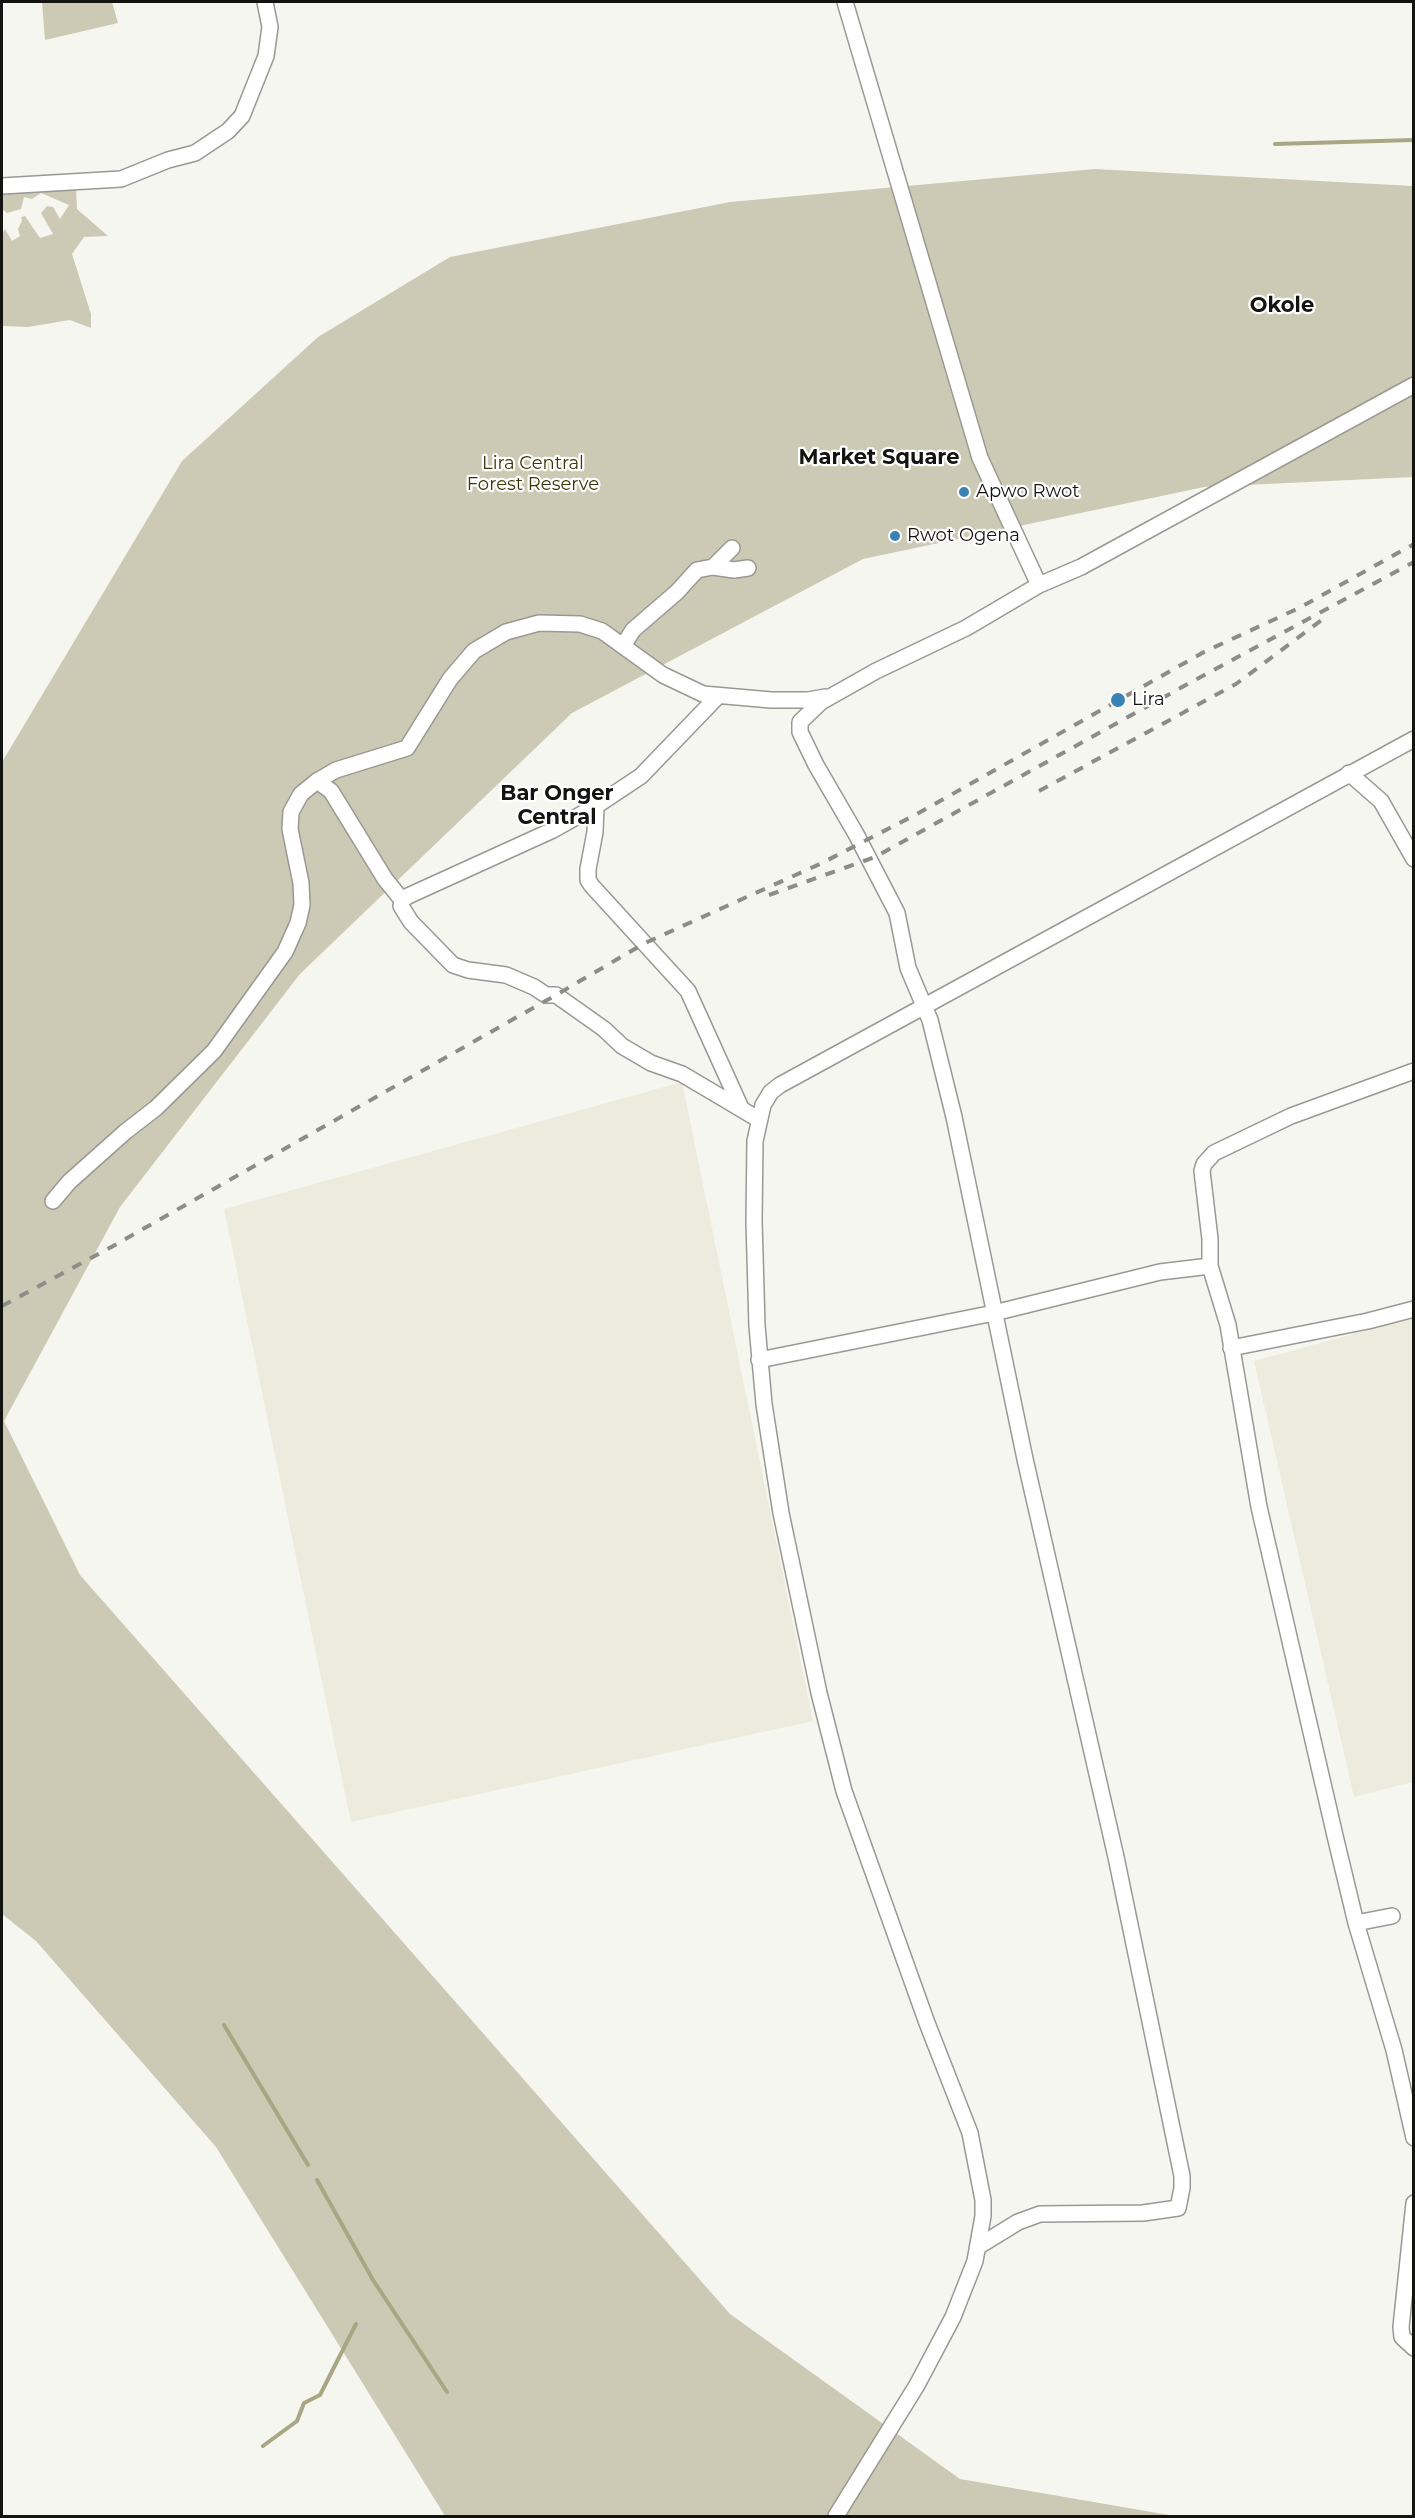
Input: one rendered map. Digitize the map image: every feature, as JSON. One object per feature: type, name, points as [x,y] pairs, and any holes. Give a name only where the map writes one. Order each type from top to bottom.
[{"type":"street","points":[[2,186],[121,179],[168,160],[195,153],[228,131],[242,116],[266,56],[270,27],[265,2]]},
{"type":"street","points":[[845,2],[980,458],[1039,585]]},
{"type":"street","points":[[979,2246],[1018,2222],[1040,2214],[1143,2213],[1178,2208],[1182,2188],[1180,2163],[1159,2074],[1119,1868],[994,1313],[954,1117],[930,1020],[908,968],[897,913],[800,732],[800,722],[809,712],[834,695],[876,671],[966,628],[1039,585],[1081,567],[1413,385]]},
{"type":"street","points":[[713,567],[732,548]]},
{"type":"street","points":[[624,645],[633,630],[677,592],[697,570],[713,567],[734,570],[748,568]]},
{"type":"street","points":[[53,1201],[69,1182],[179,1088],[214,1051],[285,952],[298,923],[302,904],[301,883],[290,829],[291,812],[301,794],[336,770],[407,748],[456,672],[474,651],[506,632],[539,623],[580,624],[602,631],[663,675],[703,694],[808,700],[834,695]]},
{"type":"street","points":[[402,900],[553,830],[596,806],[641,776],[718,696]]},
{"type":"street","points":[[836,2517],[917,2385],[953,2317],[979,2246],[983,2200],[970,2133],[869,1864],[835,1760],[781,1513],[759,1360],[754,1221],[755,1141],[758,1119],[771,1092],[780,1085],[1413,740]]},
{"type":"street","points":[[331,791],[336,770]]},
{"type":"street","points":[[1349,773],[1382,801],[1413,860]]},
{"type":"street","points":[[317,781],[331,791],[385,879],[402,900],[402,906],[411,922],[453,964],[468,970],[506,975],[546,994],[556,995],[604,1029],[622,1046],[651,1063],[682,1074],[758,1119]]},
{"type":"street","points":[[596,806],[595,832],[588,880],[688,991],[741,1107]]},
{"type":"street","points":[[1413,1071],[1291,1116],[1214,1154],[1204,1164],[1202,1171],[1210,1239],[1210,1266],[1227,1325],[1259,1507],[1356,1923],[1394,2050],[1413,2138]]},
{"type":"street","points":[[759,1360],[994,1313],[1160,1272],[1210,1266]]},
{"type":"street","points":[[1231,1348],[1413,1309]]},
{"type":"street","points":[[1356,1923],[1392,1916]]},
{"type":"street","points":[[1413,2203],[1401,2327],[1402,2337],[1413,2348]]},
{"type":"shaded area","points":[[682,1082],[813,1721],[351,1822],[224,1209]]},
{"type":"shaded area","points":[[1413,1318],[1413,1782],[1354,1797],[1254,1361]]},
{"type":"green space","points":[[42,2],[112,2],[118,23],[45,40]]},
{"type":"green space","name":"Lira Central Forest Reserve","points":[[1095,169],[1413,186],[1413,477],[1204,487],[863,559],[572,713],[300,974],[120,1207],[4,1421],[80,1575],[730,2314],[960,2479],[1175,2516],[445,2516],[216,2147],[36,1941],[2,1914],[2,762],[182,461],[318,337],[450,257],[730,202]]},
{"type":"green space","points":[[76,186],[77,209],[108,236],[84,237],[72,254],[91,314],[91,328],[70,320],[28,327],[2,326],[2,234],[5,229],[12,241],[20,236],[18,229],[22,221],[21,217],[25,216],[40,238],[53,234],[41,213],[47,206],[53,207],[60,219],[69,205],[41,193],[32,199],[24,197],[21,209],[7,213],[2,209],[2,191]]},
{"type":"waterway","points":[[1275,144],[1414,140]]},
{"type":"waterway","points":[[224,2025],[308,2165]]},
{"type":"waterway","points":[[317,2180],[373,2280],[447,2392]]},
{"type":"waterway","points":[[263,2446],[297,2421],[304,2403],[320,2395],[356,2324]]},
{"type":"railway","points":[[2,1306],[106,1250],[645,943],[822,863],[917,814],[1204,652],[1299,608],[1414,544]]},
{"type":"railway","points":[[769,895],[875,857],[1414,562]]},
{"type":"railway","points":[[1039,791],[1236,684],[1323,619]]},
{"type":"place","name":"Apwo Rwot","points":[[964,492]]},
{"type":"place","name":"Rwot Ogena","points":[[895,536]]},
{"type":"place","name":"Lira","points":[[1118,700]]},
{"type":"district","name":"Okole","points":[[1282,306]]},
{"type":"district","name":"Market Square","points":[[879,458]]},
{"type":"district","name":"Bar Onger Central","points":[[557,806]]}]
